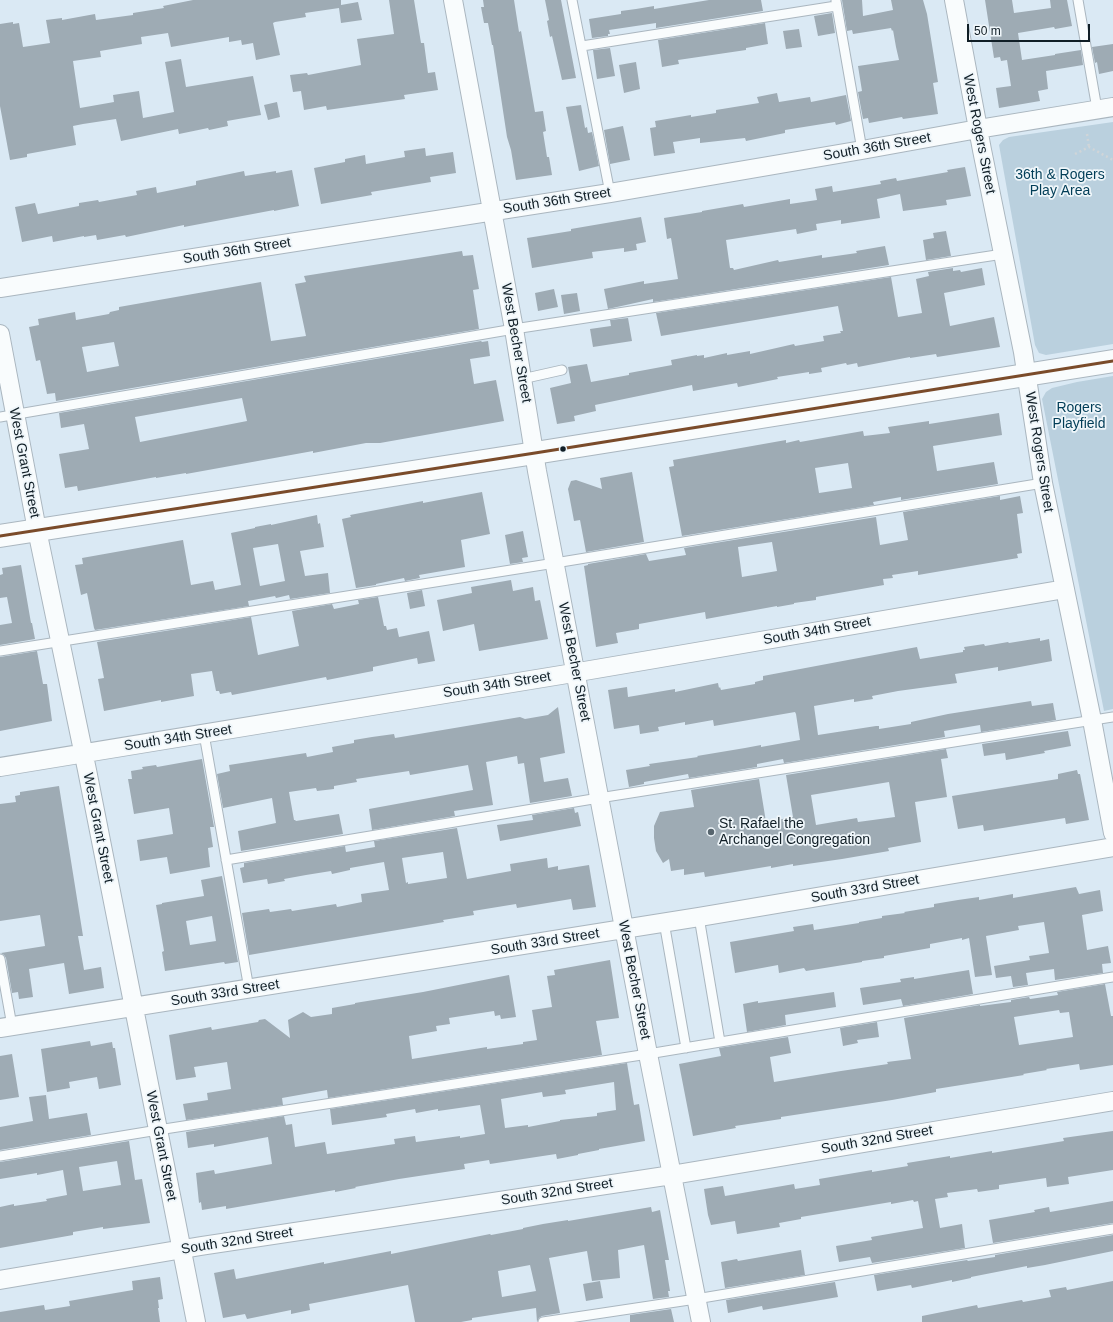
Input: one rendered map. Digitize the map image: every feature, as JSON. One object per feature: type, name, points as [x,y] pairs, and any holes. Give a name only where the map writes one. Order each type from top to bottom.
[{"type":"main road","points":[[0,536],[1113,361]]},
{"type":"street","name":"West Becher Street","points":[[453,0],[599,798],[701,1322]]},
{"type":"street","name":"West Rogers Street","points":[[954,0],[1027,374],[1043,483],[1092,720],[1113,833]]},
{"type":"street","name":"South 36th Street","points":[[0,288],[610,193],[1105,108]]},
{"type":"street","name":"West Grant Street","points":[[0,334],[7,416],[37,530],[134,1007],[196,1322]]},
{"type":"street","name":"South 34th Street","points":[[0,767],[576,672],[1065,589]]},
{"type":"street","name":"South 33rd Street","points":[[6,1027],[699,917],[1113,847]]},
{"type":"street","name":"South 32nd Street","points":[[0,1280],[181,1250],[672,1175],[1113,1100]]},
{"type":"lane","points":[[572,0],[610,193]]},
{"type":"lane","points":[[1078,0],[1105,108]]},
{"type":"lane","points":[[582,46],[836,3],[862,150]]},
{"type":"lane","points":[[7,416],[514,329],[1003,254]]},
{"type":"lane","points":[[522,379],[562,370]]},
{"type":"lane","points":[[0,651],[555,563],[1043,483]]},
{"type":"lane","points":[[226,860],[599,798],[1113,717]]},
{"type":"lane","points":[[204,734],[249,989]]},
{"type":"lane","points":[[699,917],[720,1042]]},
{"type":"lane","points":[[664,922],[686,1048]]},
{"type":"lane","points":[[0,959],[6,1027]]},
{"type":"lane","points":[[0,1156],[686,1048],[1113,977]]},
{"type":"lane","points":[[543,1322],[696,1299],[1113,1229]]},
{"type":"path","points":[[1087,134],[1089,147]]},
{"type":"path","points":[[1075,154],[1089,147]]},
{"type":"path","points":[[1089,147],[1113,160]]},
{"type":"green space","name":"36th & Rogers Play Area","points":[[1113,122],[1113,344],[1046,355],[1039,353],[1035,345],[999,145],[1003,140],[1009,137]]},
{"type":"green space","name":"Rogers Playfield","points":[[1113,376],[1113,709],[1104,711],[1042,399],[1046,392],[1052,388]]},
{"type":"building","points":[[193,0],[341,0],[341,5],[358,2],[362,20],[341,23],[339,8],[305,13],[306,17],[275,22],[273,23],[280,55],[256,60],[253,43],[242,45],[241,40],[229,42],[229,37],[171,47],[168,33],[141,37],[142,44],[100,51],[101,57],[73,61],[80,108],[114,102],[113,95],[139,91],[143,118],[174,112],[165,62],[181,59],[186,87],[253,76],[261,115],[227,121],[228,126],[209,130],[208,128],[179,134],[178,129],[121,141],[116,119],[83,124],[73,126],[76,145],[27,154],[27,157],[10,160],[0,106],[0,24],[13,22],[13,24],[19,23],[23,47],[50,43],[46,20],[62,18],[62,20],[95,14],[96,20],[133,15],[133,13],[164,8],[163,6]]},
{"type":"building","points":[[389,0],[414,0],[421,43],[424,43],[428,73],[435,72],[438,90],[404,95],[405,99],[327,110],[326,106],[304,110],[301,91],[293,92],[290,75],[307,73],[308,75],[361,65],[357,39],[394,34]]},
{"type":"building","points":[[483,0],[514,0],[535,112],[543,111],[546,131],[543,132],[547,157],[549,157],[552,175],[516,180],[511,150],[507,137],[493,45],[488,23],[484,23],[481,7],[484,7]]},
{"type":"building","points":[[545,0],[561,0],[576,78],[562,80],[552,36],[550,37],[547,21],[549,20]]},
{"type":"building","points":[[709,0],[761,0],[763,11],[656,28],[656,23],[609,30],[610,34],[608,34],[608,36],[592,38],[589,19],[621,14],[621,11],[654,6],[654,9]]},
{"type":"building","points":[[842,0],[862,0],[863,16],[893,10],[891,0],[923,0],[927,14],[938,82],[933,83],[938,114],[903,119],[902,117],[869,123],[868,118],[863,119],[858,92],[862,91],[858,66],[899,60],[893,30],[892,31],[891,28],[853,34],[852,30],[847,31]]},
{"type":"building","points":[[985,0],[1012,0],[1014,13],[1051,8],[1050,0],[1067,0],[1072,26],[1055,29],[1054,27],[1018,33],[1022,60],[1081,50],[1083,65],[1046,71],[1048,89],[1038,91],[1040,101],[999,108],[996,88],[1011,86],[1007,60],[1001,61],[1000,57],[994,58]]},
{"type":"building","points":[[832,13],[835,33],[818,36],[814,16]]},
{"type":"building","points":[[765,23],[768,44],[746,48],[746,50],[678,60],[679,64],[662,67],[658,40]]},
{"type":"building","points":[[799,29],[802,47],[786,49],[783,31]]},
{"type":"building","points":[[1113,44],[1113,71],[1099,74],[1092,47]]},
{"type":"building","points":[[610,48],[615,76],[597,79],[593,50]]},
{"type":"building","points":[[636,62],[640,89],[624,93],[619,65]]},
{"type":"building","points":[[777,93],[779,102],[810,97],[811,102],[846,95],[851,121],[836,125],[835,122],[785,130],[785,133],[746,141],[745,138],[700,143],[700,138],[673,142],[675,153],[654,156],[650,128],[656,127],[655,121],[691,115],[691,117],[716,113],[716,110],[759,103],[757,97]]},
{"type":"building","points":[[277,102],[280,117],[268,120],[264,105]]},
{"type":"building","points":[[581,105],[585,128],[587,127],[588,133],[592,132],[599,166],[579,171],[566,107]]},
{"type":"building","points":[[623,126],[630,160],[610,164],[604,130]]},
{"type":"building","points":[[425,148],[426,156],[453,152],[456,173],[430,177],[431,182],[371,192],[372,195],[321,204],[314,168],[345,162],[345,159],[365,155],[366,164],[405,157],[404,151]]},
{"type":"building","points":[[965,167],[971,196],[946,200],[947,205],[903,211],[900,194],[877,199],[880,218],[841,224],[841,220],[816,224],[817,230],[797,234],[796,229],[726,240],[730,268],[733,268],[734,270],[778,260],[779,262],[822,255],[822,258],[857,253],[856,251],[885,246],[889,265],[653,302],[653,299],[608,309],[604,289],[644,281],[644,284],[678,279],[671,238],[667,239],[664,218],[743,204],[744,207],[790,199],[790,204],[817,200],[815,189],[832,186],[833,192],[881,184],[880,181],[896,178],[897,181],[948,172],[947,170]]},
{"type":"building","points":[[292,170],[299,206],[184,227],[184,225],[126,237],[125,235],[97,240],[96,235],[53,242],[52,236],[22,242],[15,207],[35,203],[38,214],[79,206],[79,203],[98,200],[99,202],[137,195],[136,191],[156,187],[157,193],[196,185],[196,181],[244,171],[245,176]]},
{"type":"building","points":[[641,217],[646,242],[636,244],[637,250],[624,252],[624,248],[592,252],[593,258],[532,268],[527,238]]},
{"type":"building","points":[[946,231],[951,256],[926,260],[923,240],[934,238],[933,233]]},
{"type":"building","points":[[462,251],[463,256],[473,255],[479,289],[473,290],[479,329],[56,401],[55,393],[47,394],[40,360],[36,361],[29,327],[39,325],[38,319],[75,312],[76,320],[109,314],[110,312],[119,310],[119,307],[261,282],[271,341],[306,336],[295,284],[306,282],[304,276]],"holes":[[[114,342],[119,366],[87,372],[82,347]]]},
{"type":"building","points":[[953,268],[953,271],[960,270],[961,272],[982,268],[985,285],[944,293],[950,326],[994,317],[1000,347],[937,357],[936,354],[910,357],[858,367],[857,363],[847,365],[846,363],[821,368],[822,372],[809,374],[809,372],[777,377],[778,379],[738,387],[737,383],[693,391],[692,385],[595,405],[596,411],[574,416],[575,421],[557,424],[550,388],[571,383],[568,367],[587,364],[591,382],[672,365],[671,360],[697,355],[704,355],[704,358],[727,353],[727,355],[750,351],[750,354],[794,344],[795,346],[824,341],[823,336],[841,333],[840,331],[843,331],[838,306],[661,336],[656,313],[891,277],[898,317],[922,313],[916,279],[929,276],[928,272]]},
{"type":"building","points":[[554,289],[558,307],[538,311],[535,293]]},
{"type":"building","points":[[577,293],[580,311],[564,314],[561,295]]},
{"type":"building","points":[[628,318],[632,341],[593,347],[590,329],[611,326],[610,320]]},
{"type":"building","points":[[488,341],[490,356],[470,359],[474,384],[496,380],[504,421],[380,443],[366,443],[313,453],[313,451],[186,474],[156,477],[78,491],[77,486],[65,488],[59,454],[89,449],[84,424],[61,428],[59,413]],"holes":[[[242,398],[247,421],[140,442],[135,417]]]},
{"type":"building","points":[[999,413],[1002,435],[933,446],[937,471],[994,462],[998,484],[901,500],[901,497],[873,502],[874,505],[682,536],[669,467],[674,466],[673,460],[786,440],[786,443],[799,440],[800,442],[863,431],[864,436],[890,433],[888,427],[929,421],[929,424]],"holes":[[[848,463],[852,488],[819,493],[815,468]]]},
{"type":"building","points":[[632,472],[644,542],[586,552],[580,520],[574,521],[568,489],[571,481],[576,480],[602,489],[600,478]]},
{"type":"building","points":[[482,492],[490,534],[461,540],[465,567],[419,575],[420,578],[405,581],[404,578],[356,588],[342,519],[351,517],[350,515],[423,501],[423,503]]},
{"type":"building","points":[[1000,496],[1000,500],[1020,496],[1023,513],[1017,514],[1022,553],[1017,554],[1018,558],[918,575],[918,571],[892,575],[893,578],[883,579],[884,585],[816,597],[816,600],[706,619],[705,612],[639,624],[639,629],[616,633],[618,643],[596,647],[584,566],[588,564],[646,554],[649,561],[686,555],[684,548],[876,517],[880,545],[908,540],[903,512]],"holes":[[[772,542],[777,571],[742,577],[738,547]]]},
{"type":"building","points":[[317,515],[318,524],[320,523],[324,547],[300,551],[305,576],[328,573],[330,593],[290,599],[289,595],[276,598],[275,596],[248,601],[249,606],[95,630],[87,593],[81,595],[75,565],[83,564],[82,558],[183,540],[191,585],[213,581],[215,590],[241,585],[231,533]],"holes":[[[278,544],[285,581],[260,586],[253,548]]]},
{"type":"building","points":[[523,531],[528,557],[522,558],[523,562],[510,564],[505,535]]},
{"type":"building","points":[[21,565],[35,639],[0,645],[0,625],[12,623],[7,597],[0,598],[0,575],[3,574],[2,568]]},
{"type":"building","points":[[511,580],[513,591],[533,587],[535,601],[540,600],[548,639],[479,651],[474,624],[443,631],[437,600],[472,593],[471,587]]},
{"type":"building","points":[[422,590],[425,606],[410,609],[407,593]]},
{"type":"building","points":[[378,597],[384,626],[386,626],[387,630],[397,628],[399,637],[429,631],[435,661],[418,664],[417,658],[373,667],[373,671],[327,680],[326,677],[232,695],[231,692],[220,694],[219,691],[216,691],[212,671],[191,674],[194,696],[161,702],[161,700],[104,711],[98,679],[104,678],[97,642],[251,617],[258,655],[299,646],[292,611],[332,604],[334,609],[359,604],[358,600]]},
{"type":"building","points":[[1040,638],[1040,641],[1049,639],[1052,661],[998,671],[998,667],[955,674],[957,683],[898,691],[872,696],[873,699],[854,702],[854,699],[814,706],[818,735],[876,726],[879,726],[879,729],[911,724],[911,722],[948,714],[1031,701],[1032,706],[1053,703],[1056,720],[981,732],[980,725],[944,731],[945,737],[784,763],[783,759],[757,764],[757,767],[689,778],[688,774],[644,782],[644,784],[629,787],[626,770],[650,766],[649,764],[800,740],[796,714],[795,712],[714,726],[713,720],[685,725],[685,722],[658,727],[659,731],[640,734],[639,725],[614,729],[608,690],[627,687],[628,697],[675,689],[675,692],[718,683],[721,690],[755,684],[755,682],[763,680],[763,676],[917,647],[920,659],[963,652],[963,650],[965,650],[964,647],[984,644],[985,646]]},
{"type":"building","points":[[37,651],[43,684],[47,684],[52,721],[0,731],[0,657]]},
{"type":"building","points":[[558,707],[565,753],[540,758],[544,782],[568,778],[572,796],[530,803],[524,763],[518,764],[517,756],[486,762],[493,805],[454,811],[455,816],[372,830],[369,809],[473,790],[468,765],[410,775],[409,771],[356,779],[357,782],[334,786],[334,789],[317,791],[316,788],[289,792],[294,820],[296,821],[339,814],[343,834],[241,851],[238,831],[276,823],[272,798],[223,808],[217,774],[230,771],[229,765],[306,753],[307,757],[333,752],[332,747],[354,743],[354,740],[372,737],[394,734],[395,738],[520,717],[525,719],[548,715]]},
{"type":"building","points":[[1068,731],[1071,746],[1044,751],[1045,753],[1006,760],[1005,753],[984,756],[982,744]]},
{"type":"building","points":[[946,749],[948,758],[941,759],[947,797],[915,802],[921,842],[888,848],[889,851],[842,859],[793,866],[793,864],[771,868],[771,866],[705,877],[704,872],[684,875],[684,869],[671,871],[669,859],[663,863],[656,851],[654,838],[654,826],[660,812],[694,807],[691,790],[759,779],[766,822],[793,817],[786,775]],"holes":[[[889,782],[895,817],[858,822],[857,818],[816,825],[811,795]]]},
{"type":"building","points":[[202,759],[214,827],[210,827],[213,847],[208,848],[210,867],[170,874],[167,857],[140,861],[137,840],[173,834],[169,808],[134,814],[128,779],[132,779],[131,771],[143,769],[142,767],[156,765],[157,767]]},
{"type":"building","points":[[1077,770],[1078,774],[1080,774],[1089,820],[1066,824],[1065,818],[984,831],[983,825],[958,829],[952,796],[1058,779],[1058,774]]},
{"type":"building","points":[[59,786],[83,936],[78,936],[84,970],[101,967],[104,988],[69,994],[64,963],[29,969],[33,997],[19,999],[18,992],[12,993],[6,958],[1,953],[45,946],[40,915],[0,921],[0,804],[16,802],[15,796],[20,795],[20,792]]},
{"type":"building","points":[[574,808],[575,813],[578,812],[581,826],[500,841],[497,825],[533,820],[532,815]]},
{"type":"building","points":[[457,828],[467,879],[511,871],[510,864],[547,858],[548,868],[558,866],[558,870],[589,865],[596,907],[573,910],[571,899],[517,908],[516,904],[473,911],[474,915],[443,920],[444,922],[249,955],[242,913],[269,909],[270,912],[291,909],[292,911],[336,904],[337,907],[362,902],[361,894],[389,890],[384,862],[350,868],[350,870],[332,874],[331,871],[284,879],[285,881],[268,884],[267,879],[243,883],[240,868],[244,867],[244,863],[345,846],[346,852],[375,847],[374,841]],"holes":[[[443,852],[447,878],[408,884],[408,882],[406,883],[402,858]]]},
{"type":"building","points":[[222,876],[238,962],[225,964],[224,962],[165,971],[162,952],[164,951],[156,905],[204,896],[201,880]],"holes":[[[212,916],[216,941],[190,945],[186,921]]]},
{"type":"building","points":[[1076,887],[1079,894],[1100,890],[1103,911],[1082,915],[1087,950],[1108,946],[1111,963],[1102,964],[1103,973],[1055,980],[1054,969],[1026,973],[1028,985],[1013,987],[1011,976],[996,978],[994,966],[1030,960],[1029,956],[1049,953],[1044,922],[1018,926],[1019,930],[986,936],[992,975],[975,977],[969,938],[930,944],[930,948],[884,956],[884,958],[806,971],[804,968],[779,973],[778,965],[735,973],[730,942],[794,931],[793,927],[813,924],[814,930],[859,923],[882,918],[882,916],[934,907],[934,904],[958,900],[979,897],[979,900],[1013,894],[1013,898]]},
{"type":"building","points":[[610,960],[619,1018],[596,1021],[602,1055],[328,1098],[327,1090],[282,1098],[283,1105],[186,1120],[183,1104],[208,1100],[207,1093],[231,1089],[227,1062],[194,1067],[196,1077],[176,1080],[169,1035],[211,1027],[212,1030],[258,1022],[259,1020],[265,1019],[290,1038],[288,1020],[303,1012],[311,1017],[332,1014],[332,1008],[509,975],[516,1017],[501,1019],[500,1015],[495,1016],[494,1011],[449,1018],[450,1024],[436,1026],[437,1031],[409,1036],[412,1059],[487,1047],[487,1049],[523,1044],[523,1042],[537,1040],[532,1010],[552,1007],[547,976],[555,975],[554,970]]},
{"type":"building","points":[[969,970],[973,994],[903,1006],[901,999],[863,1005],[860,988],[901,982],[900,979],[914,977],[914,979]]},
{"type":"building","points":[[1105,984],[1111,1016],[1113,1016],[1113,1065],[1080,1070],[1079,1064],[1046,1069],[1047,1070],[1023,1074],[1024,1075],[936,1089],[936,1092],[892,1100],[781,1117],[781,1119],[735,1126],[736,1128],[693,1136],[679,1064],[721,1056],[719,1048],[788,1037],[791,1053],[770,1057],[774,1082],[888,1064],[887,1062],[911,1059],[904,1018],[980,1005],[1011,1002],[1011,1000],[1029,997],[1030,999],[1058,995],[1057,992]],"holes":[[[1059,1010],[1060,1013],[1069,1012],[1073,1037],[1019,1045],[1014,1017]]]},
{"type":"building","points":[[834,992],[836,1007],[785,1015],[786,1025],[747,1032],[743,1004]]},
{"type":"building","points":[[877,1022],[879,1037],[857,1040],[858,1043],[843,1046],[840,1028]]},
{"type":"building","points":[[90,1041],[91,1046],[112,1042],[113,1048],[115,1048],[121,1085],[99,1089],[97,1077],[69,1082],[70,1088],[47,1092],[41,1049]]},
{"type":"building","points":[[12,1054],[19,1097],[0,1100],[0,1056]]},
{"type":"building","points":[[627,1063],[634,1105],[639,1104],[645,1141],[599,1149],[557,1159],[556,1154],[490,1164],[489,1160],[464,1164],[465,1169],[399,1179],[335,1192],[335,1190],[226,1209],[226,1206],[202,1210],[201,1202],[199,1203],[196,1173],[214,1170],[215,1174],[272,1164],[268,1137],[214,1147],[214,1144],[188,1148],[186,1132],[284,1116],[286,1125],[292,1124],[295,1147],[325,1142],[327,1154],[395,1144],[394,1139],[415,1136],[416,1142],[485,1134],[480,1105],[438,1111],[438,1109],[416,1113],[415,1109],[386,1114],[387,1117],[332,1125],[330,1109]],"holes":[[[614,1082],[616,1110],[597,1113],[597,1116],[560,1120],[528,1127],[528,1125],[505,1128],[501,1099],[542,1092],[543,1097],[566,1094],[565,1090]]]},
{"type":"building","points":[[46,1095],[49,1119],[87,1113],[91,1135],[0,1150],[0,1127],[33,1121],[29,1097]]},
{"type":"building","points":[[1113,1131],[1113,1170],[1068,1177],[1069,1184],[1047,1187],[1046,1178],[999,1185],[999,1189],[978,1192],[977,1189],[947,1193],[948,1197],[935,1199],[940,1228],[962,1224],[965,1248],[872,1263],[870,1257],[839,1262],[836,1246],[872,1240],[871,1237],[923,1228],[918,1201],[914,1202],[913,1200],[891,1204],[891,1202],[801,1217],[801,1219],[779,1223],[780,1227],[737,1234],[735,1221],[711,1225],[708,1215],[704,1189],[723,1186],[725,1196],[794,1184],[795,1189],[820,1185],[819,1179],[872,1170],[872,1172],[908,1166],[907,1163],[950,1156],[950,1158],[992,1151],[992,1153],[1064,1141],[1063,1138]]},
{"type":"building","points":[[129,1141],[135,1180],[142,1179],[150,1223],[103,1229],[103,1227],[73,1232],[73,1235],[0,1248],[0,1207],[14,1204],[14,1206],[47,1201],[46,1199],[67,1195],[63,1170],[37,1175],[37,1173],[0,1179],[0,1162]],"holes":[[[117,1161],[121,1185],[83,1191],[79,1167]]]},
{"type":"building","points":[[1113,1201],[1113,1223],[993,1243],[989,1220],[1035,1212],[1034,1210],[1049,1207],[1050,1212]]},
{"type":"building","points":[[651,1207],[652,1212],[660,1210],[669,1260],[665,1260],[670,1291],[668,1291],[669,1297],[653,1299],[644,1245],[618,1250],[620,1278],[592,1281],[587,1251],[549,1258],[560,1313],[542,1316],[537,1322],[536,1308],[472,1318],[472,1320],[461,1322],[415,1322],[408,1285],[309,1304],[310,1310],[291,1314],[291,1310],[247,1319],[245,1314],[223,1318],[214,1273],[234,1269],[236,1279],[391,1251],[391,1254],[543,1224]],"holes":[[[530,1265],[536,1291],[502,1297],[498,1271]]]},
{"type":"building","points":[[1113,1235],[1113,1251],[1045,1265],[1027,1268],[1027,1266],[952,1282],[952,1280],[912,1288],[911,1285],[877,1291],[874,1275],[995,1257],[995,1255]]},
{"type":"building","points":[[801,1250],[805,1275],[725,1288],[721,1262],[737,1259],[738,1261]]},
{"type":"building","points":[[160,1277],[163,1299],[158,1300],[160,1322],[0,1322],[0,1312],[44,1305],[45,1310],[70,1306],[69,1301],[133,1290],[132,1281]]},
{"type":"building","points":[[600,1281],[603,1298],[586,1301],[583,1284]]},
{"type":"building","points":[[1113,1281],[1113,1322],[922,1322],[922,1316],[977,1305],[978,1308],[1022,1300],[1023,1302],[1051,1297],[1049,1290],[1066,1287],[1067,1290]]},
{"type":"building","points":[[835,1282],[838,1297],[763,1310],[762,1306],[728,1313],[726,1300]]},
{"type":"building","points":[[671,1309],[674,1322],[630,1322],[630,1315]]},
{"type":"transit line","points":[[0,536],[1113,361]]},
{"type":"place","name":"St. Rafael the Archangel Congregation","points":[[711,832]]}]
